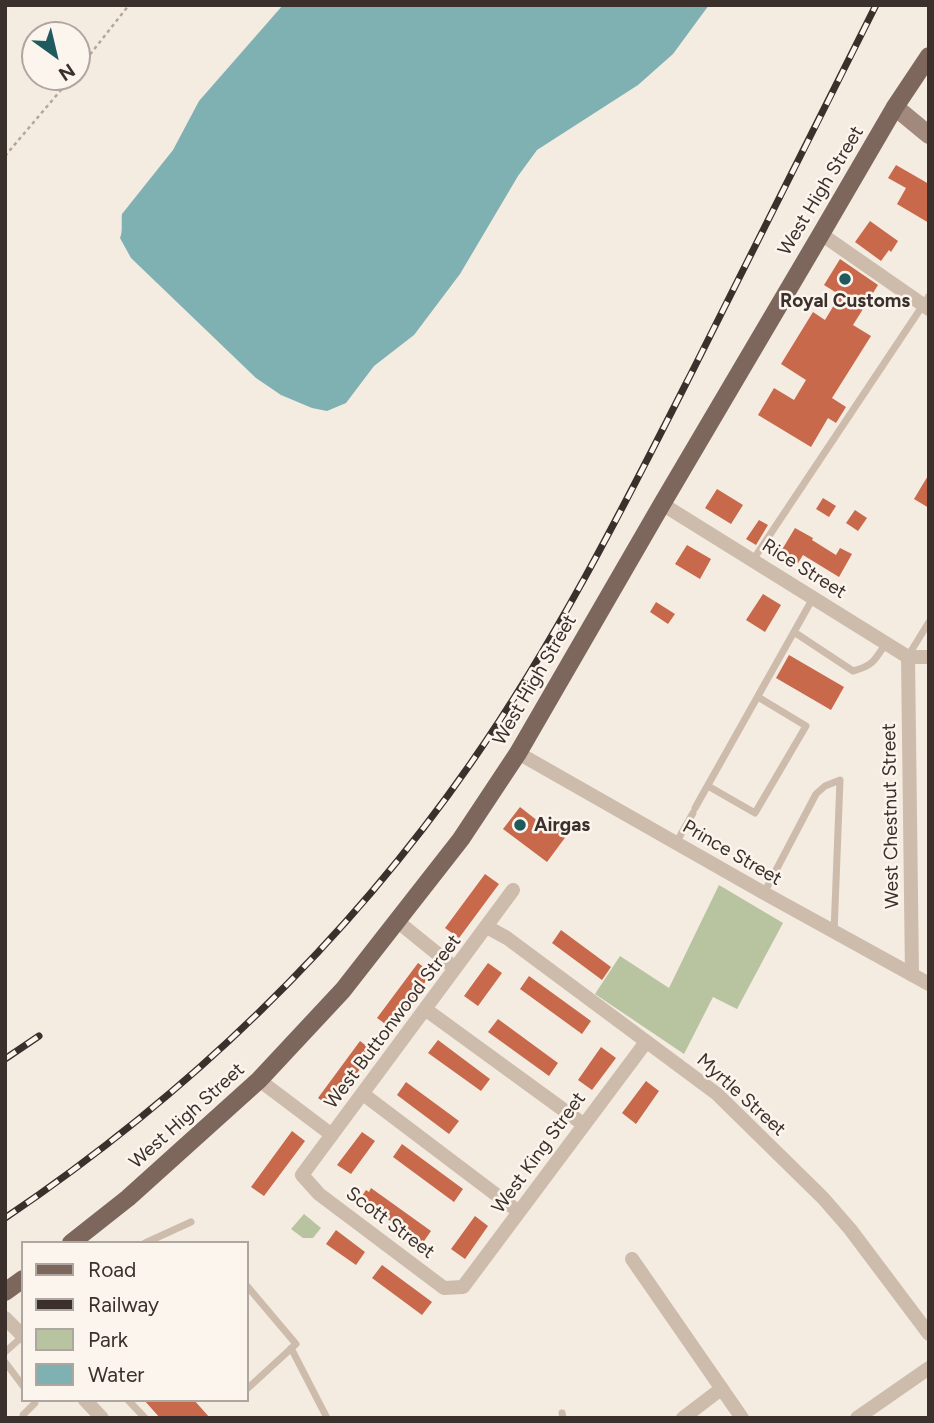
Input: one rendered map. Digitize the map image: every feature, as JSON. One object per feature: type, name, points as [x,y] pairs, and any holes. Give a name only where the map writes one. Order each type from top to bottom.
[{"type":"main road","name":"West High Street","points":[[83,1239],[259,1080],[343,990],[460,838],[518,753],[895,107],[929,55]]},
{"type":"main road","points":[[5,1292],[21,1280]]},
{"type":"street","points":[[895,107],[929,135]]},
{"type":"street","points":[[821,234],[927,303]]},
{"type":"street","name":"Rice Street","points":[[662,504],[908,657]]},
{"type":"street","points":[[908,657],[929,657]]},
{"type":"street","name":"West Chestnut Street","points":[[908,657],[912,975]]},
{"type":"street","name":"Prince Street","points":[[518,753],[929,984]]},
{"type":"street","name":"West Buttonwood Street","points":[[302,1175],[513,890]]},
{"type":"street","points":[[397,921],[455,968]]},
{"type":"street","name":"Myrtle Street","points":[[487,928],[507,938],[717,1094],[823,1198],[870,1253],[929,1334]]},
{"type":"street","points":[[425,1009],[583,1124]]},
{"type":"street","name":"West King Street","points":[[463,1287],[646,1042]]},
{"type":"street","points":[[259,1080],[332,1135]]},
{"type":"street","points":[[363,1094],[519,1212]]},
{"type":"street","name":"Scott Street","points":[[302,1175],[319,1194],[444,1288],[463,1287]]},
{"type":"street","points":[[632,1259],[741,1418]]},
{"type":"street","points":[[5,1318],[21,1334]]},
{"type":"street","points":[[857,1418],[929,1368]]},
{"type":"street","points":[[682,1418],[721,1389]]},
{"type":"street","points":[[87,1402],[102,1418]]},
{"type":"lane","points":[[753,560],[927,303]]},
{"type":"lane","points":[[676,843],[813,598]]},
{"type":"lane","points":[[908,657],[929,622]]},
{"type":"lane","points":[[794,632],[853,671],[865,668],[873,662],[886,643]]},
{"type":"lane","points":[[708,786],[755,813],[806,726],[758,697]]},
{"type":"lane","points":[[764,893],[816,794],[825,786],[840,780],[834,932]]},
{"type":"lane","points":[[149,1241],[191,1222]]},
{"type":"lane","points":[[248,1287],[296,1344],[248,1388]]},
{"type":"lane","points":[[5,1352],[21,1338]]},
{"type":"lane","points":[[290,1348],[327,1418]]},
{"type":"lane","points":[[7,1368],[21,1384]]},
{"type":"lane","points":[[24,1418],[23,1415],[35,1402]]},
{"type":"lane","points":[[130,1402],[145,1418]]},
{"type":"path","points":[[91,54],[130,5]]},
{"type":"path","points":[[5,156],[60,91]]},
{"type":"green space","points":[[719,885],[783,923],[737,1009],[713,997],[684,1054],[595,994],[620,956],[669,988]]},
{"type":"green space","points":[[304,1214],[321,1228],[313,1238],[303,1238],[291,1229]]},
{"type":"water","points":[[283,5],[709,5],[673,54],[638,85],[537,150],[518,176],[460,274],[414,335],[374,366],[346,403],[327,411],[281,395],[256,378],[131,258],[120,238],[122,214],[173,150],[199,101]]},
{"type":"building","points":[[896,165],[929,184],[929,223],[897,204],[906,188],[888,178]]},
{"type":"building","points":[[870,221],[898,241],[881,261],[855,242]]},
{"type":"building","points":[[840,259],[878,285],[853,325],[871,336],[832,398],[846,407],[836,423],[828,418],[811,447],[758,415],[774,388],[794,400],[806,380],[781,364],[813,312],[825,320],[840,295],[824,285]]},
{"type":"building","points":[[929,474],[929,508],[914,499]]},
{"type":"building","points":[[717,489],[743,505],[731,524],[705,508]]},
{"type":"building","points":[[823,498],[836,506],[829,517],[816,509]]},
{"type":"building","points":[[855,510],[867,518],[858,531],[846,523]]},
{"type":"building","points":[[759,520],[768,525],[756,545],[746,539]]},
{"type":"building","points":[[795,528],[836,555],[840,548],[852,554],[839,577],[803,555],[798,563],[780,553]]},
{"type":"building","points":[[687,545],[711,559],[700,579],[675,564]]},
{"type":"building","points":[[763,594],[781,605],[765,632],[746,620]]},
{"type":"building","points":[[656,602],[675,614],[668,624],[650,612]]},
{"type":"building","points":[[789,655],[844,687],[831,710],[776,678]]},
{"type":"building","points":[[520,807],[548,829],[552,824],[567,835],[547,862],[503,829]]},
{"type":"building","points":[[485,874],[499,884],[459,938],[445,928]]},
{"type":"building","points":[[561,930],[611,967],[602,980],[552,943]]},
{"type":"building","points":[[418,963],[432,973],[391,1028],[377,1018]]},
{"type":"building","points":[[488,963],[502,973],[478,1006],[464,996]]},
{"type":"building","points":[[529,976],[591,1021],[582,1034],[520,989]]},
{"type":"building","points":[[498,1019],[558,1063],[549,1076],[488,1032]]},
{"type":"building","points":[[438,1040],[490,1079],[481,1091],[428,1053]]},
{"type":"building","points":[[360,1041],[373,1051],[332,1108],[318,1098]]},
{"type":"building","points":[[601,1047],[616,1058],[592,1090],[578,1080]]},
{"type":"building","points":[[646,1081],[659,1091],[636,1124],[622,1113]]},
{"type":"building","points":[[406,1082],[459,1121],[449,1134],[397,1095]]},
{"type":"building","points":[[292,1131],[305,1141],[264,1196],[251,1187]]},
{"type":"building","points":[[362,1132],[375,1141],[351,1174],[337,1165]]},
{"type":"building","points":[[402,1144],[463,1189],[454,1202],[393,1157]]},
{"type":"building","points":[[371,1188],[431,1231],[422,1244],[360,1199],[366,1190],[369,1192]]},
{"type":"building","points":[[475,1216],[488,1226],[465,1259],[451,1249]]},
{"type":"building","points":[[336,1230],[365,1252],[356,1265],[326,1244]]},
{"type":"building","points":[[382,1265],[432,1302],[422,1315],[372,1278]]},
{"type":"building","points":[[146,1402],[196,1402],[210,1418],[160,1418]]},
{"type":"railway","points":[[5,1218],[137,1121],[259,1012],[371,893],[423,829],[471,763],[533,667],[617,518],[876,5]]},
{"type":"railway","points":[[5,1059],[39,1036]]},
{"type":"place","name":"Royal Customs","points":[[845,279]]},
{"type":"place","name":"Airgas","points":[[520,825]]}]
